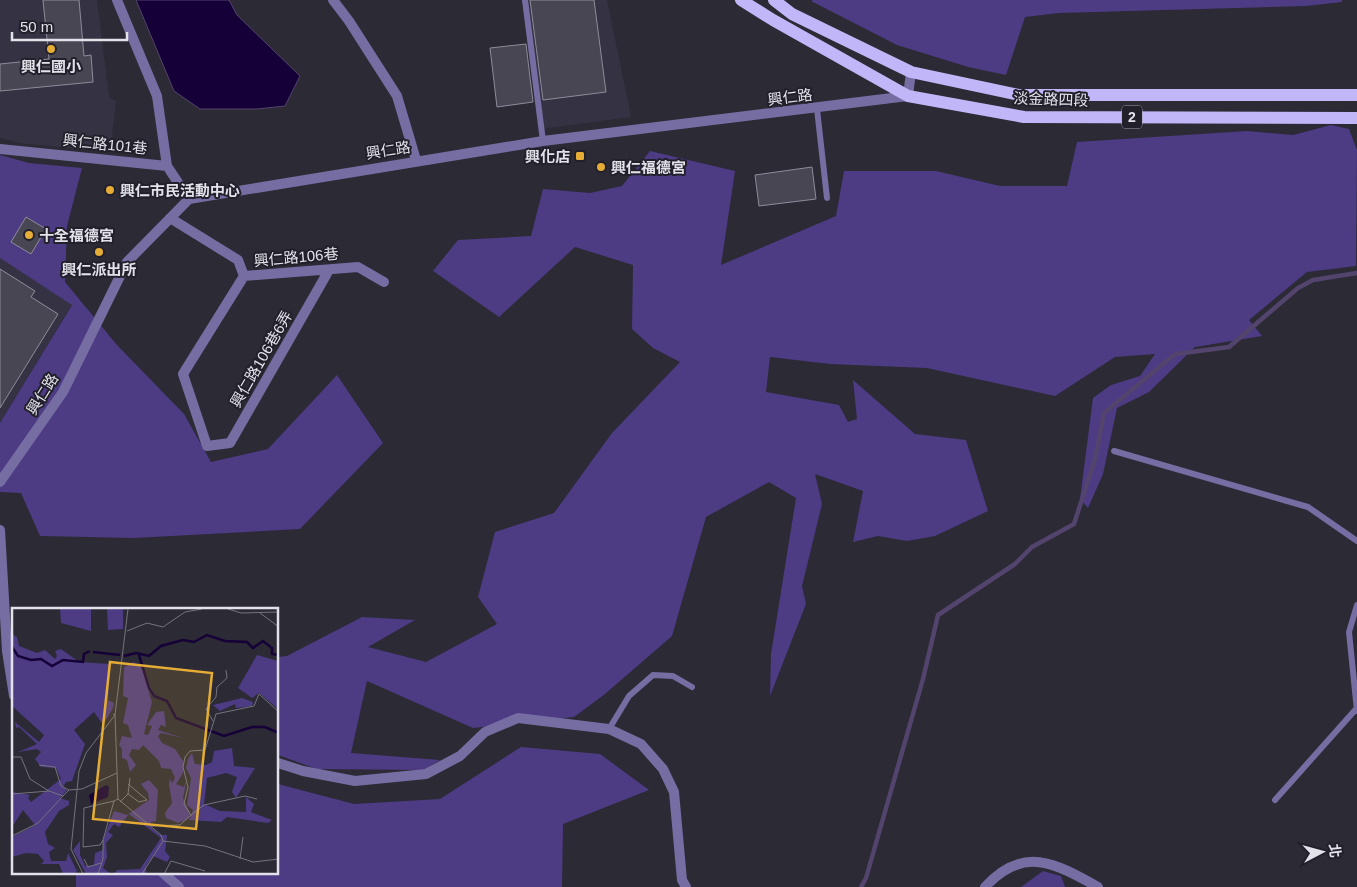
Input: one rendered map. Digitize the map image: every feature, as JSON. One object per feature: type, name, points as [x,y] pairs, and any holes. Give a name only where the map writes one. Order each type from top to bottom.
[{"type":"main road","name":"淡金路四段","points":[[741,0],[908,96],[1024,117],[1357,118]]},
{"type":"main road","name":"淡金路四段","points":[[774,0],[792,14],[911,72],[1018,95],[1357,95]]},
{"type":"street","points":[[118,0],[157,96],[167,166]]},
{"type":"street","points":[[333,0],[350,21],[397,96],[416,160]]},
{"type":"street","points":[[908,96],[911,72]]},
{"type":"street","name":"興仁路","points":[[0,482],[63,392],[127,262],[189,198],[543,141],[817,109],[908,96]]},
{"type":"street","name":"興仁路101巷","points":[[0,149],[167,166],[189,198]]},
{"type":"street","name":"興仁路106巷","points":[[170,218],[238,260],[244,276],[358,267],[384,282]]},
{"type":"street","name":"興仁路106巷6弄","points":[[244,276],[182,374],[208,446],[230,443],[329,270]]},
{"type":"street","points":[[0,530],[2,536],[7,651],[12,683]]},
{"type":"street","points":[[279,763],[303,771],[355,781],[426,774],[460,756],[485,732],[518,718],[609,729],[641,744],[663,770],[674,792],[682,880],[686,887]]},
{"type":"street","points":[[985,887],[998,872],[1019,862],[1043,863],[1067,870],[1098,887]]},
{"type":"street","points":[[164,874],[179,887]]},
{"type":"lane","points":[[525,0],[543,141]]},
{"type":"lane","points":[[817,109],[827,198]]},
{"type":"lane","points":[[1114,451],[1308,507],[1357,541]]},
{"type":"lane","points":[[1275,800],[1357,711],[1349,632],[1357,605]]},
{"type":"lane","points":[[609,729],[629,696],[653,675],[673,676],[692,687]]},
{"type":"shaded area","name":"興仁國小","points":[[0,0],[97,0],[109,97],[116,101],[110,152],[20,143],[0,138]]},
{"type":"shaded area","points":[[136,0],[229,0],[237,15],[300,76],[285,106],[257,109],[200,109],[174,91]]},
{"type":"shaded area","points":[[522,0],[607,0],[631,117],[541,129]]},
{"type":"shaded area","points":[[1342,0],[1342,2],[1306,6],[1059,13],[1025,17],[1006,75],[968,67],[897,45],[811,1]]},
{"type":"shaded area","points":[[1331,125],[1349,129],[1357,150],[1356,266],[1307,272],[1249,320],[1262,336],[1195,347],[1149,392],[1117,408],[1103,474],[1088,508],[1080,499],[1093,398],[1111,385],[1140,376],[1155,354],[1115,357],[1055,396],[927,368],[830,364],[770,357],[766,392],[839,405],[848,422],[857,419],[853,380],[915,434],[966,440],[988,511],[935,536],[907,541],[878,536],[853,542],[863,491],[815,474],[822,504],[802,586],[806,604],[770,696],[771,654],[796,498],[769,482],[706,517],[672,636],[605,694],[574,717],[473,728],[367,681],[351,753],[440,760],[424,770],[317,769],[279,755],[279,657],[287,656],[362,617],[415,620],[368,647],[426,662],[497,624],[478,597],[495,532],[554,513],[612,433],[680,362],[653,348],[632,329],[633,265],[575,247],[499,317],[433,271],[458,240],[531,236],[543,189],[590,193],[622,186],[650,151],[735,171],[721,265],[836,216],[844,171],[936,171],[1000,186],[1067,186],[1077,142],[1247,131],[1293,135]]},
{"type":"shaded area","points":[[0,155],[29,163],[82,168],[67,226],[65,282],[117,345],[184,414],[211,462],[268,449],[337,375],[383,443],[300,529],[134,538],[40,536],[21,493],[0,492],[0,423],[72,305],[0,258]]},
{"type":"shaded area","points":[[0,258],[72,304],[0,423]]},
{"type":"shaded area","points":[[521,747],[600,754],[649,790],[563,824],[562,887],[76,887],[76,874],[279,874],[279,784],[354,804],[440,799]]},
{"type":"shaded area","points":[[1043,871],[1061,876],[1065,887],[1021,887]]},
{"type":"building","points":[[43,0],[79,0],[84,56],[91,55],[93,82],[0,91],[0,64],[49,59]]},
{"type":"building","points":[[530,0],[594,0],[606,92],[543,100]]},
{"type":"building","points":[[526,44],[533,102],[497,107],[490,48]]},
{"type":"building","points":[[812,167],[816,199],[759,206],[755,175]]},
{"type":"building","name":"十全福德宮","points":[[26,217],[46,229],[31,254],[11,242]]},
{"type":"building","points":[[0,269],[35,291],[31,297],[58,314],[0,408]]},
{"type":"waterway","points":[[861,887],[866,878],[923,679],[938,615],[1015,564],[1032,547],[1074,524],[1095,459],[1104,413],[1169,359],[1176,354],[1229,347],[1298,288],[1313,280],[1357,273]]},
{"type":"place","name":"興仁國小","points":[[51,49]]},
{"type":"place","name":"興化店","points":[[580,156]]},
{"type":"place","name":"興仁福德宮","points":[[601,167]]},
{"type":"place","name":"興仁市民活動中心","points":[[110,190]]},
{"type":"place","name":"十全福德宮","points":[[29,235]]},
{"type":"place","name":"興仁派出所","points":[[99,252]]}]
